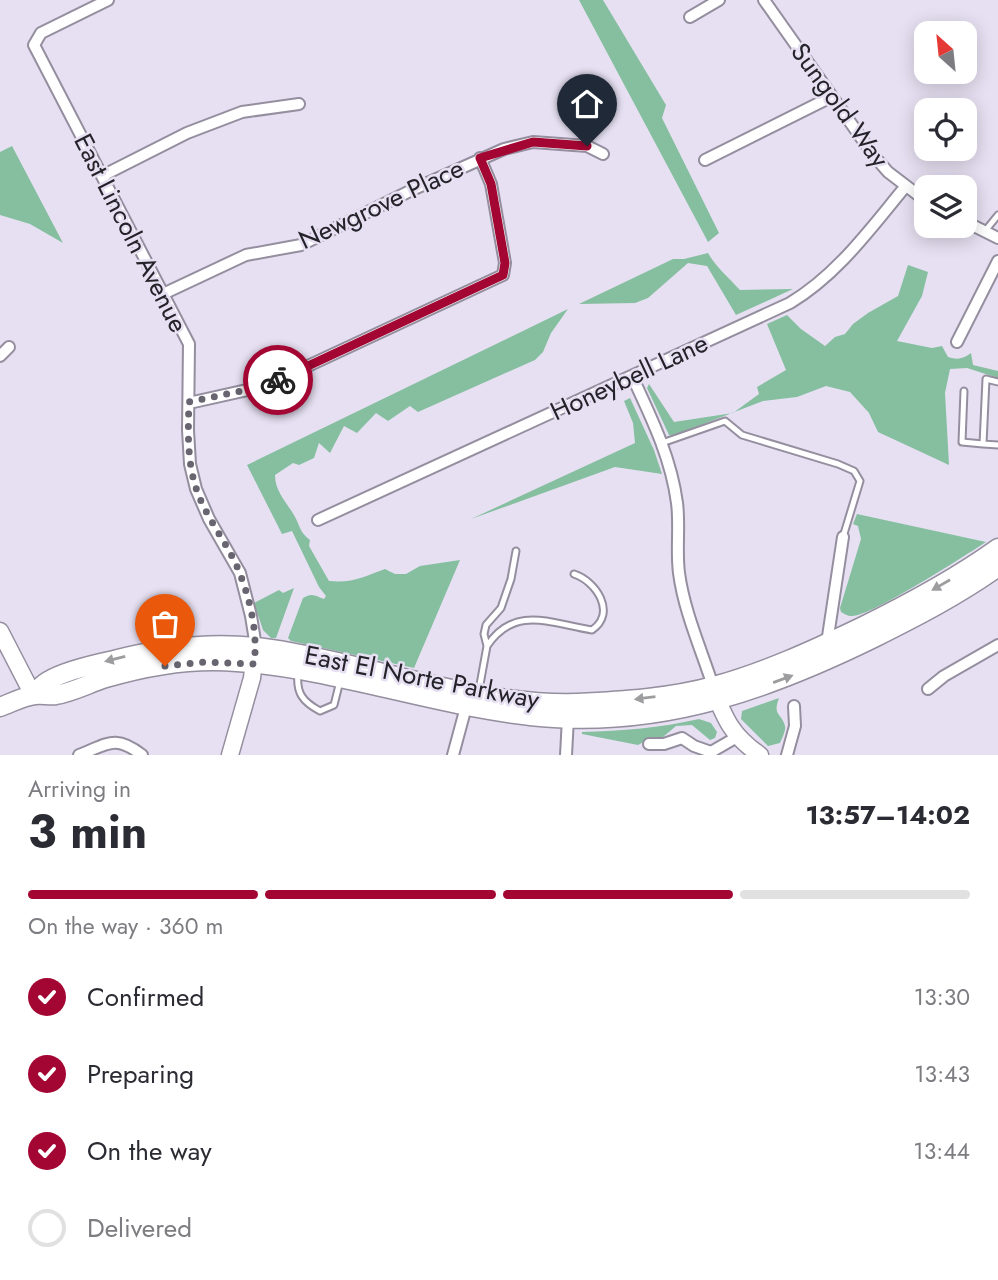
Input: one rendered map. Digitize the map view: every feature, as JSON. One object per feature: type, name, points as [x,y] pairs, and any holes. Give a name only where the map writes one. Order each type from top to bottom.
[{"type":"main road","name":"East El Norte Parkway","points":[[0,707],[33,695],[49,680],[131,655],[207,645],[255,655],[299,671],[509,714],[568,718],[639,715],[687,708],[757,673],[827,643],[945,583],[998,548]]},
{"type":"main road","name":"East El Norte Parkway","points":[[255,655],[328,659],[479,693],[524,700],[575,703],[715,693],[790,677],[914,618],[998,567]]},
{"type":"main road","points":[[0,631],[33,695]]},
{"type":"main road","name":"East Lincoln Avenue","points":[[230,755],[252,678],[255,655]]},
{"type":"main road","points":[[715,693],[724,717],[737,737],[760,755]]},
{"type":"street","name":"East Lincoln Avenue","points":[[108,0],[41,33],[34,45],[189,344],[190,464],[196,489],[209,519],[240,573],[251,616],[255,655]]},
{"type":"street","points":[[690,17],[719,0]]},
{"type":"street","name":"Sungold Way","points":[[764,0],[874,156],[888,172],[914,193]]},
{"type":"street","points":[[705,160],[831,97]]},
{"type":"street","points":[[102,176],[187,133],[242,112],[299,104]]},
{"type":"street","name":"Newgrove Place","points":[[163,294],[246,256],[301,245],[480,158],[533,142],[587,146],[603,154]]},
{"type":"street","points":[[189,402],[265,386],[503,275],[505,263],[491,184],[480,158]]},
{"type":"street","name":"Honeybell Lane","points":[[318,520],[790,303],[836,269],[905,187]]},
{"type":"street","points":[[977,227],[998,238]]},
{"type":"street","points":[[957,342],[998,261]]},
{"type":"street","points":[[0,356],[9,347]]},
{"type":"street","points":[[632,376],[662,443],[673,477],[677,506],[679,572],[687,607],[715,693]]},
{"type":"street","points":[[827,643],[844,537]]},
{"type":"street","points":[[928,689],[944,676],[998,645]]},
{"type":"street","points":[[787,755],[795,726],[794,706]]},
{"type":"street","points":[[453,755],[466,707]]},
{"type":"street","points":[[566,755],[568,718]]},
{"type":"street","points":[[649,744],[664,744],[682,738],[711,752],[737,737]]},
{"type":"street","points":[[79,755],[122,742],[142,755]]},
{"type":"lane","points":[[985,231],[998,215]]},
{"type":"lane","points":[[983,444],[986,379],[998,382]]},
{"type":"lane","points":[[964,391],[962,442],[998,445]]},
{"type":"lane","points":[[662,443],[725,421],[742,435],[854,471],[860,481],[844,537]]},
{"type":"lane","points":[[487,646],[484,634],[486,625],[501,608],[511,579],[516,551]]},
{"type":"lane","points":[[479,693],[487,646],[494,635],[503,629],[527,620],[543,619],[592,630],[599,625],[603,619],[603,602],[587,578],[574,574]]},
{"type":"lane","points":[[299,671],[299,694],[320,711],[334,705],[341,679]]},
{"type":"green space","points":[[579,0],[603,0],[666,105],[662,118],[719,233],[708,242]]},
{"type":"green space","points":[[12,146],[63,243],[30,224],[0,215],[0,152]]},
{"type":"green space","points":[[708,253],[740,290],[793,289],[736,315],[707,266],[688,263],[648,298],[635,303],[579,304],[673,259]]},
{"type":"green space","points":[[908,265],[928,272],[922,296],[897,341],[932,348],[942,346],[948,357],[963,358],[971,353],[973,365],[998,371],[998,378],[967,368],[950,369],[945,393],[949,465],[878,432],[869,413],[850,392],[826,386],[797,397],[763,401],[734,412],[759,394],[757,387],[786,370],[767,324],[787,315],[825,346],[835,337],[845,334],[868,313],[898,296]]},
{"type":"green space","points":[[568,309],[551,333],[543,352],[535,360],[418,412],[410,406],[388,421],[376,413],[357,433],[344,426],[330,453],[319,443],[314,458],[299,465],[293,463],[275,475],[280,494],[302,532],[310,540],[309,546],[329,581],[352,580],[385,569],[395,574],[406,574],[420,566],[460,560],[414,668],[291,641],[288,638],[303,598],[311,595],[324,599],[326,596],[292,531],[282,534],[247,465]]},
{"type":"green space","points":[[649,384],[674,422],[731,413],[672,436],[669,435],[647,388]]},
{"type":"green space","points":[[630,398],[662,474],[615,467],[471,519],[635,443],[633,423],[624,401]]},
{"type":"green space","points":[[857,514],[986,542],[878,607],[849,616],[841,612],[840,608],[861,539],[858,526],[853,524]]},
{"type":"green space","points":[[294,588],[276,638],[271,638],[263,630],[254,603],[279,590],[283,593]]},
{"type":"green space","points":[[779,698],[777,711],[784,722],[785,730],[780,743],[768,746],[741,719],[742,711]]},
{"type":"green space","points":[[699,719],[711,723],[717,732],[715,738],[710,740],[692,725],[676,726],[663,737],[653,737],[638,745],[582,734],[655,727]]},
{"type":"way so far","points":[[165,666],[206,662],[254,664],[256,647],[240,573],[209,519],[196,489],[190,464],[189,402],[265,386],[278,380]]},
{"type":"route","points":[[278,380],[503,275],[505,263],[491,184],[480,158],[533,142],[587,146]]}]
